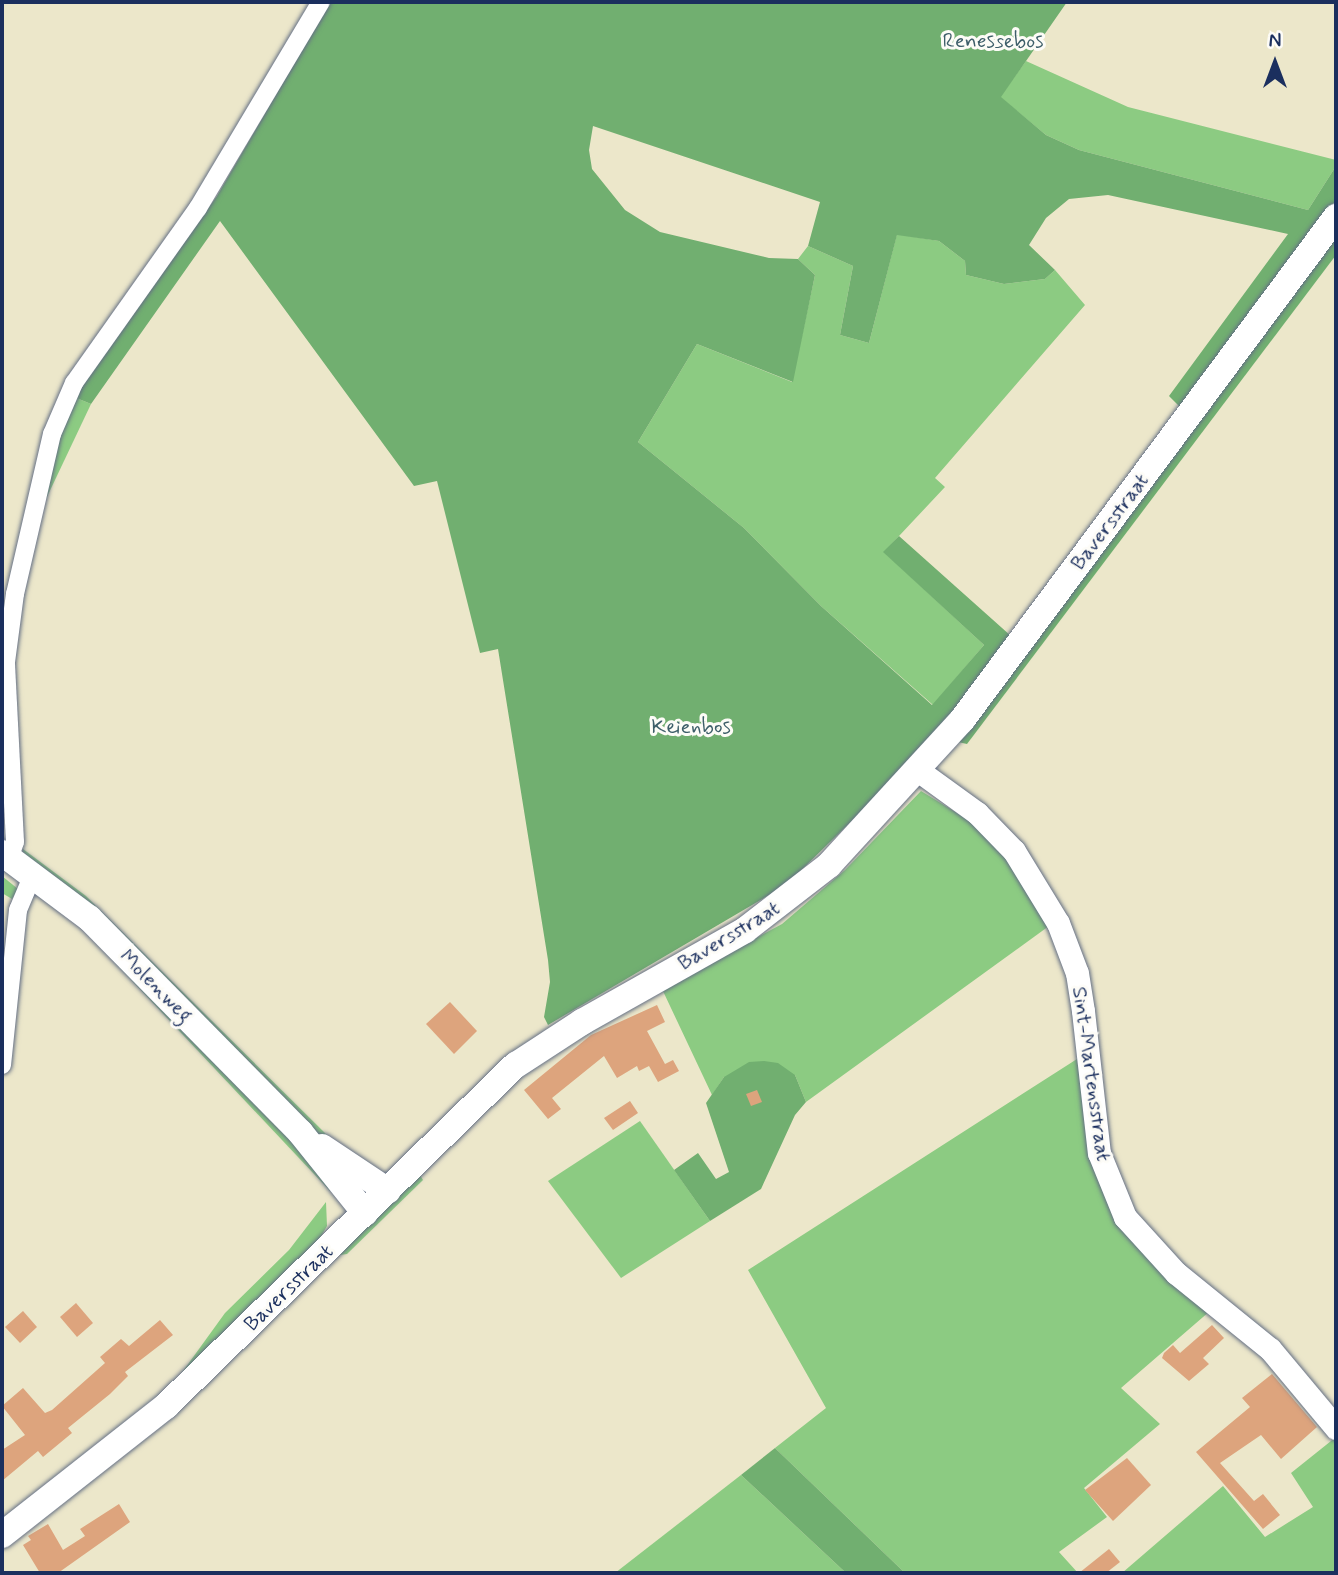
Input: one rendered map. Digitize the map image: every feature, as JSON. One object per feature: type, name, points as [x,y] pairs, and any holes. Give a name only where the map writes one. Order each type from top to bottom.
[{"type":"main road","name":"Baversstraat","points":[[2,1535],[166,1406],[516,1065],[792,897],[919,771],[970,709],[1336,218]]},
{"type":"main road","name":"Molenweg","points":[[6,855],[34,872],[89,918],[300,1132],[365,1213]]},
{"type":"main road","name":"Molenweg","points":[[300,1132],[388,1191]]},
{"type":"street","points":[[6,855],[15,842],[6,662],[15,594],[52,434],[74,383],[198,208],[321,2]]},
{"type":"street","name":"Sint-Martensstraat","points":[[919,771],[977,813],[1014,851],[1058,923],[1077,973],[1099,1153],[1125,1217],[1176,1273],[1270,1349],[1336,1428]]},
{"type":"street","points":[[2,1065],[18,910],[34,872]]},
{"type":"green space","name":"Keienbos","points":[[330,2],[1067,2],[1001,97],[1046,135],[1079,150],[1308,210],[1336,166],[1336,200],[1181,408],[1169,396],[1288,234],[1108,195],[1069,199],[1046,218],[1029,245],[1055,270],[1045,279],[1004,284],[966,275],[965,261],[939,241],[897,235],[869,343],[840,335],[853,266],[808,246],[820,202],[593,126],[589,150],[592,169],[625,210],[660,232],[769,258],[798,259],[815,275],[793,382],[697,344],[638,442],[744,528],[821,606],[932,705],[984,645],[883,552],[899,536],[1011,636],[916,758],[786,885],[548,1025],[544,1017],[550,982],[548,960],[498,649],[480,653],[437,481],[414,486],[220,221],[91,404],[74,397],[217,196]]},
{"type":"green space","points":[[1026,61],[1128,107],[1336,160],[1336,166],[1308,210],[1079,150],[1046,135],[1000,97]]},
{"type":"green space","points":[[897,234],[939,241],[965,261],[966,275],[1004,284],[1045,279],[1055,270],[1085,305],[935,478],[945,487],[884,552],[984,645],[933,705],[821,606],[744,528],[638,442],[697,344],[792,382],[815,275],[798,259],[808,246],[853,266],[840,335],[869,343]]},
{"type":"green space","points":[[1336,236],[1336,255],[967,744],[958,742]]},
{"type":"green space","points":[[74,397],[91,404],[37,518],[49,464]]},
{"type":"green space","points":[[921,791],[975,824],[1019,873],[1049,926],[806,1102],[795,1075],[724,1077],[712,1095],[662,989],[782,924],[845,870]]},
{"type":"green space","points":[[23,849],[86,896],[332,1140],[329,1145],[22,855]]},
{"type":"green space","points":[[2,876],[18,889],[12,899],[2,893]]},
{"type":"green space","points":[[54,898],[291,1136],[334,1188],[330,1191]]},
{"type":"green space","points":[[1077,1059],[1094,1169],[1210,1311],[1121,1388],[1160,1424],[1084,1488],[1107,1517],[1059,1552],[1078,1573],[905,1573],[775,1448],[826,1408],[748,1270]]},
{"type":"green space","points":[[749,1062],[778,1063],[795,1075],[806,1102],[795,1115],[761,1189],[710,1221],[674,1170],[698,1153],[716,1179],[729,1172],[706,1103],[724,1077]]},
{"type":"green space","points":[[640,1121],[710,1221],[621,1278],[548,1181]]},
{"type":"green space","points":[[418,1172],[423,1180],[347,1254],[340,1255]]},
{"type":"green space","points":[[326,1202],[327,1226],[319,1240],[178,1378],[225,1313],[289,1250]]},
{"type":"green space","points":[[1336,1437],[1336,1573],[1122,1573],[1223,1486],[1265,1537],[1313,1507],[1291,1473]]},
{"type":"green space","points":[[775,1448],[905,1573],[846,1573],[741,1475]]},
{"type":"green space","points":[[741,1475],[846,1573],[615,1573]]},
{"type":"building","points":[[450,1002],[477,1031],[454,1054],[426,1024]]},
{"type":"building","points":[[657,1005],[665,1022],[647,1031],[665,1064],[673,1060],[679,1071],[658,1082],[649,1066],[639,1071],[637,1066],[617,1078],[604,1056],[552,1098],[561,1109],[548,1119],[524,1090],[591,1035]]},
{"type":"building","points":[[757,1090],[762,1102],[751,1106],[746,1094]]},
{"type":"building","points":[[630,1101],[638,1113],[613,1130],[604,1118]]},
{"type":"building","points":[[76,1303],[93,1323],[77,1337],[60,1317]]},
{"type":"building","points":[[23,1311],[37,1327],[20,1343],[5,1327]]},
{"type":"building","points":[[160,1320],[173,1335],[125,1372],[128,1376],[110,1394],[68,1428],[72,1433],[43,1457],[38,1451],[2,1481],[2,1450],[25,1435],[2,1406],[23,1388],[45,1413],[52,1410],[105,1363],[100,1357],[121,1339],[129,1346]]},
{"type":"building","points":[[1212,1325],[1224,1338],[1203,1358],[1209,1364],[1189,1381],[1162,1358],[1164,1353],[1173,1345],[1180,1353]]},
{"type":"building","points":[[1272,1374],[1317,1427],[1281,1459],[1261,1435],[1220,1463],[1254,1501],[1263,1494],[1280,1515],[1263,1529],[1196,1452],[1250,1407],[1242,1398]]},
{"type":"building","points":[[1127,1458],[1151,1485],[1113,1521],[1085,1490]]},
{"type":"building","points":[[119,1504],[130,1522],[58,1573],[40,1573],[23,1545],[31,1540],[28,1536],[48,1524],[63,1550],[85,1536],[80,1529]]},
{"type":"building","points":[[1109,1549],[1120,1562],[1106,1573],[1079,1573]]},
{"type":"park label","name":"Renessebos","points":[[993,41]]}]
